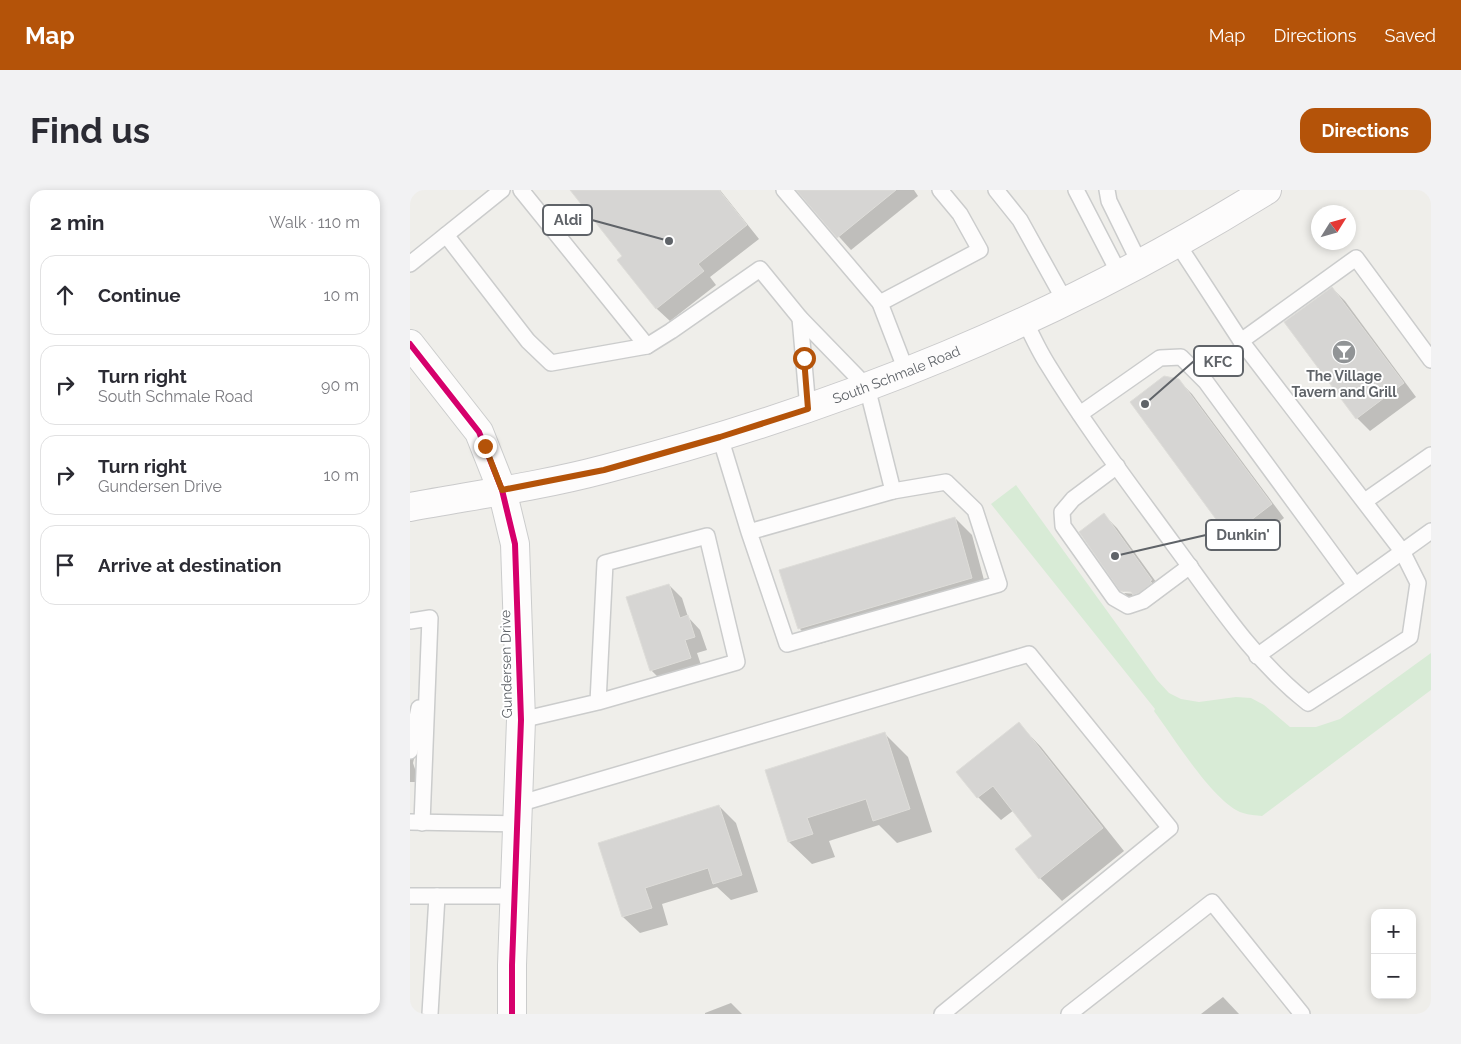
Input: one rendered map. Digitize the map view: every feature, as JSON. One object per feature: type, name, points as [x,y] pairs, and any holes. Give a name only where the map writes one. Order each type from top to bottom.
[{"type":"main road","name":"South Schmale Road","points":[[410,507],[604,470],[720,437],[808,409],[907,373],[1066,302],[1177,244],[1266,190]]},
{"type":"main road","name":"Gundersen Drive","points":[[415,358],[479,432],[502,490],[515,544],[520,720],[512,1014]]},
{"type":"lane","points":[[410,264],[502,190]]},
{"type":"lane","points":[[521,190],[646,346]]},
{"type":"lane","points":[[784,190],[880,303],[907,373]]},
{"type":"lane","points":[[880,303],[980,250],[960,214],[940,190]]},
{"type":"lane","points":[[996,190],[1020,220],[1066,302]]},
{"type":"lane","points":[[1076,190],[1130,269]]},
{"type":"lane","points":[[1107,190],[1130,269]]},
{"type":"lane","points":[[446,235],[528,341],[551,363],[646,346],[671,331],[760,269],[800,318],[867,387],[893,491]]},
{"type":"lane","points":[[1025,321],[1047,364],[1080,414],[1190,566],[1257,656],[1285,686],[1308,703],[1410,637],[1418,583],[1402,551],[1241,341],[1177,244]]},
{"type":"lane","points":[[1241,341],[1356,258],[1431,360]]},
{"type":"lane","points":[[800,318],[808,409]]},
{"type":"lane","points":[[1080,414],[1160,358],[1181,357],[1206,382],[1355,585]]},
{"type":"lane","points":[[720,437],[749,532],[788,644],[999,584],[975,510],[946,482],[893,491],[749,532]]},
{"type":"lane","points":[[1365,502],[1431,456]]},
{"type":"lane","points":[[1117,466],[1073,499],[1062,512],[1063,526],[1114,598],[1128,606],[1143,601],[1190,566]]},
{"type":"lane","points":[[1257,656],[1431,531]]},
{"type":"lane","points":[[520,720],[598,702],[738,662],[707,536],[605,563],[598,702]]},
{"type":"lane","points":[[410,621],[430,618],[416,822],[517,814],[1029,654],[1170,828],[942,1014]]},
{"type":"lane","points":[[410,751],[427,669]]},
{"type":"lane","points":[[410,896],[514,896]]},
{"type":"lane","points":[[430,1014],[437,896]]},
{"type":"lane","points":[[1078,1011],[1212,902],[1302,1014]]},
{"type":"green space","points":[[1016,485],[1157,680],[1169,693],[1181,699],[1199,702],[1236,697],[1251,698],[1264,705],[1290,727],[1316,727],[1340,719],[1431,653],[1431,690],[1262,816],[1243,813],[1232,807],[1207,784],[1154,711],[1155,709],[991,504]]},
{"type":"building","points":[[570,190],[719,190],[747,225],[698,264],[704,271],[656,309],[617,260],[622,256]]},
{"type":"building","points":[[796,190],[896,190],[837,238]]},
{"type":"building","name":"The Village Tavern and Grill","points":[[1332,287],[1404,383],[1356,419],[1284,322]]},
{"type":"building","points":[[1164,376],[1179,379],[1272,504],[1229,537],[1130,402]]},
{"type":"building","points":[[1104,513],[1152,580],[1150,581],[1152,583],[1139,593],[1133,595],[1131,592],[1120,591],[1079,532]]},
{"type":"building","points":[[955,517],[972,578],[798,629],[779,570]]},
{"type":"building","points":[[669,584],[680,618],[688,615],[695,637],[685,640],[691,658],[650,671],[626,597]]},
{"type":"building","points":[[1019,722],[1103,828],[1039,879],[1015,849],[1032,836],[993,786],[977,798],[956,772]]},
{"type":"building","points":[[885,732],[910,809],[873,821],[866,799],[807,818],[813,834],[788,842],[765,770]]},
{"type":"building","points":[[719,805],[742,875],[713,884],[708,868],[645,888],[652,908],[622,917],[598,843]]},
{"type":"cycle path","points":[[410,344],[479,432],[502,490],[515,544],[521,720],[512,1014]]},
{"type":"place","name":"Aldi","points":[[669,241]]},
{"type":"place","name":"The Village Tavern and Grill","points":[[1344,352]]},
{"type":"place","name":"KFC","points":[[1145,404]]},
{"type":"place","name":"Dunkin'","points":[[1115,556]]},
{"type":"route","points":[[485,446],[502,490],[604,470],[720,437],[808,409],[804,358]]}]
